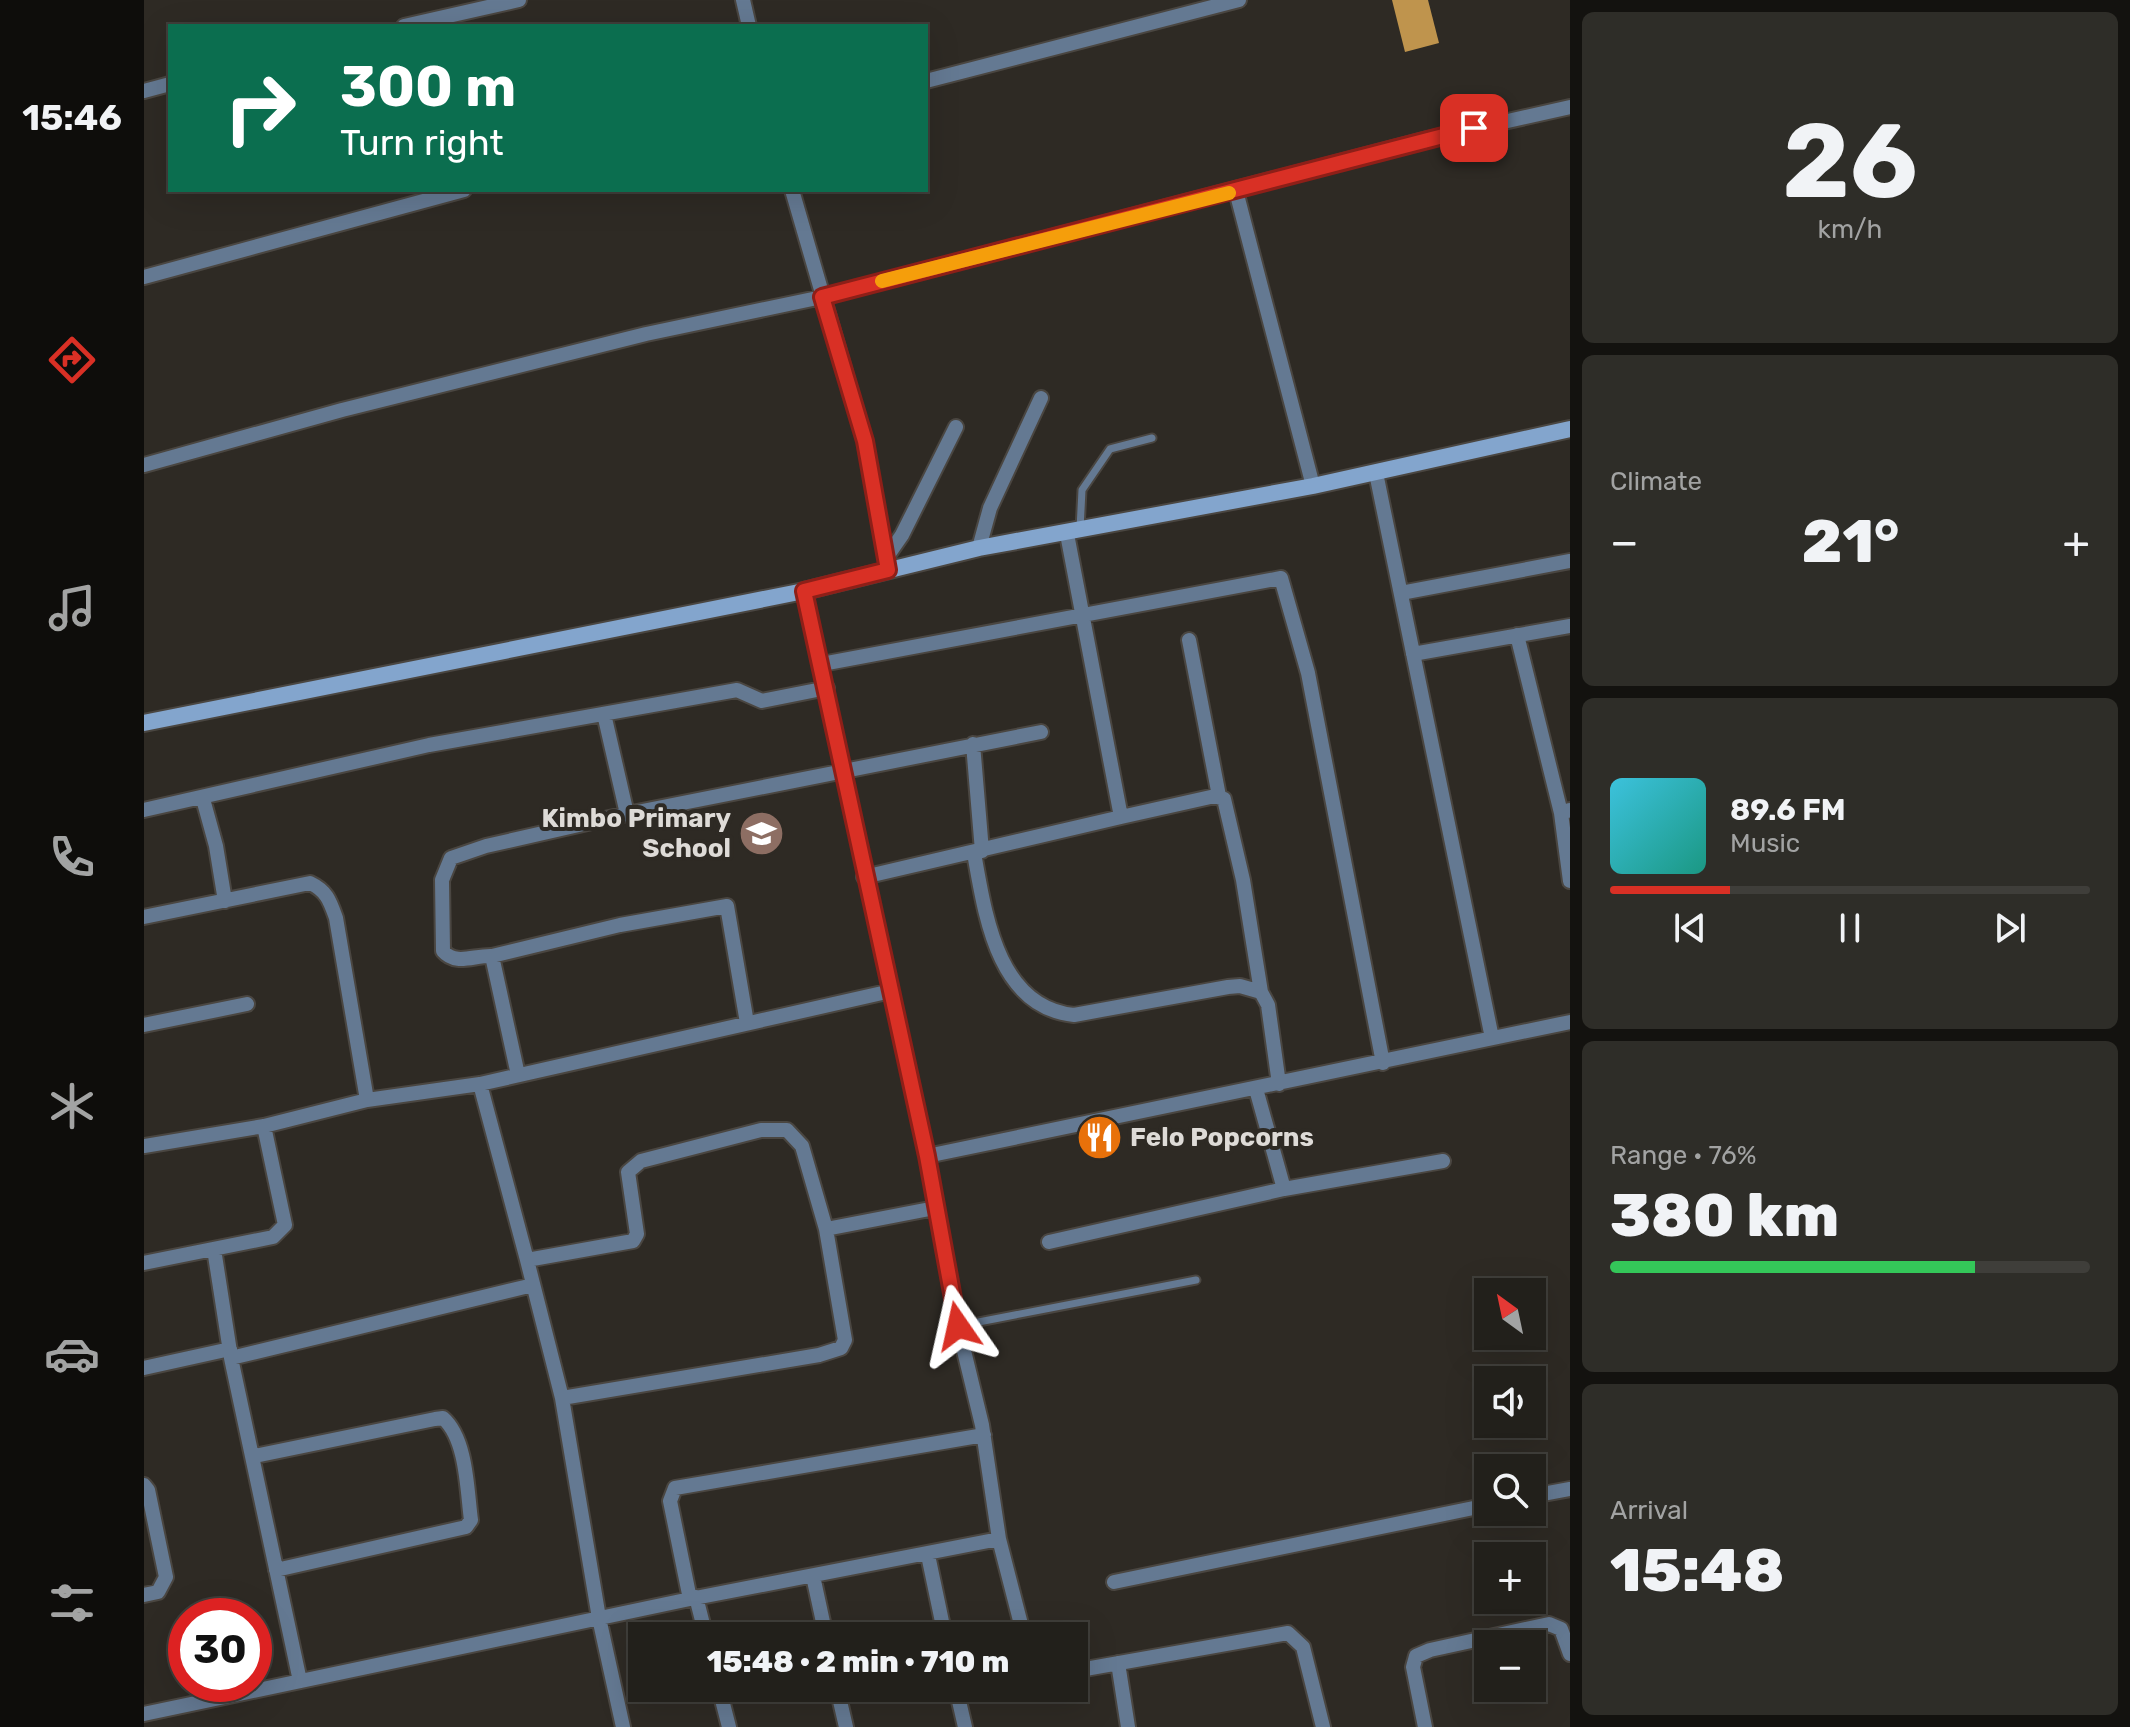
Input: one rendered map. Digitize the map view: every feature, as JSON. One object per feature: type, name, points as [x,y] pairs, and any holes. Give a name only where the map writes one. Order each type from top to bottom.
[{"type":"street","points":[[413,24],[519,0]]},
{"type":"street","points":[[743,0],[749,24]]},
{"type":"street","points":[[928,80],[1239,0]]},
{"type":"street","points":[[144,91],[168,85]]},
{"type":"street","points":[[144,465],[182,452],[522,365],[822,297],[1428,139],[1569,108]]},
{"type":"street","points":[[1236,191],[1313,486]]},
{"type":"street","points":[[144,277],[457,192]]},
{"type":"street","points":[[793,192],[865,441],[887,564]]},
{"type":"street","points":[[979,548],[990,508],[1041,398]]},
{"type":"street","points":[[887,564],[956,427]]},
{"type":"street","points":[[144,723],[804,591],[887,564],[1313,486],[1570,429]]},
{"type":"street","points":[[1376,473],[1492,1038]]},
{"type":"street","points":[[1073,532],[1082,614],[1121,817]]},
{"type":"street","points":[[1401,593],[1570,561]]},
{"type":"street","points":[[822,664],[1277,577],[1284,581],[1308,673],[1383,1063]]},
{"type":"street","points":[[804,591],[927,1156],[958,1326],[984,1435],[999,1539],[1020,1622]]},
{"type":"street","points":[[1413,654],[1570,626]]},
{"type":"street","points":[[1517,635],[1565,812],[1570,881]]},
{"type":"street","points":[[1189,640],[1219,796]]},
{"type":"street","points":[[144,810],[429,745],[737,690],[762,701],[827,688]]},
{"type":"street","points":[[604,714],[627,814]]},
{"type":"street","points":[[747,1023],[727,906],[620,925],[492,956],[457,960],[443,951],[442,880],[451,858],[486,846],[627,814],[844,768],[1041,732]]},
{"type":"street","points":[[973,744],[978,852],[1001,960],[1025,993],[1054,1013],[1074,1015],[1228,987],[1261,992]]},
{"type":"street","points":[[864,877],[1219,796],[1224,799],[1243,880],[1261,992],[1268,1005],[1279,1084]]},
{"type":"street","points":[[203,799],[225,901]]},
{"type":"street","points":[[144,917],[310,883],[327,895],[336,918],[367,1100]]},
{"type":"street","points":[[492,956],[518,1075]]},
{"type":"street","points":[[144,1146],[264,1126],[367,1100],[480,1084],[891,991]]},
{"type":"street","points":[[144,1025],[247,1004]]},
{"type":"street","points":[[927,1156],[1570,1022]]},
{"type":"street","points":[[480,1084],[562,1398],[599,1618],[623,1727]]},
{"type":"street","points":[[1256,1089],[1284,1189]]},
{"type":"street","points":[[144,1263],[273,1237],[283,1231],[285,1225],[264,1126]]},
{"type":"street","points":[[527,1260],[633,1241],[637,1234],[627,1181],[631,1168],[641,1161],[770,1129],[787,1130],[802,1146],[826,1229],[845,1340],[841,1348],[819,1355],[562,1398]]},
{"type":"street","points":[[1049,1242],[1284,1189],[1443,1161]]},
{"type":"street","points":[[826,1229],[935,1208]]},
{"type":"street","points":[[214,1249],[230,1353],[255,1456],[300,1681]]},
{"type":"street","points":[[144,1368],[230,1353],[533,1285]]},
{"type":"street","points":[[255,1456],[443,1418],[453,1427],[458,1445],[471,1520],[466,1527],[276,1570]]},
{"type":"street","points":[[701,1622],[670,1501],[675,1488],[984,1435]]},
{"type":"street","points":[[144,1485],[148,1490],[166,1577],[158,1592],[144,1595]]},
{"type":"street","points":[[1546,1493],[1570,1489]]},
{"type":"street","points":[[1114,1582],[1474,1508]]},
{"type":"street","points":[[144,1714],[693,1598],[999,1539]]},
{"type":"street","points":[[928,1555],[942,1622]]},
{"type":"street","points":[[813,1576],[823,1622]]},
{"type":"street","points":[[1425,1727],[1413,1667],[1416,1656],[1430,1650],[1549,1624],[1561,1629],[1570,1654]]},
{"type":"street","points":[[1088,1668],[1288,1633],[1303,1647],[1323,1727]]},
{"type":"street","points":[[1118,1663],[1128,1727]]},
{"type":"street","points":[[723,1702],[729,1727]]},
{"type":"street","points":[[840,1702],[846,1727]]},
{"type":"street","points":[[959,1702],[965,1727]]},
{"type":"lane","points":[[1073,532],[1082,490],[1110,449],[1152,438]]},
{"type":"lane","points":[[958,1326],[1196,1280]]},
{"type":"building","points":[[1392,0],[1428,0],[1439,43],[1405,52]]},
{"type":"slow traffic","points":[[882,281],[1229,193]]},
{"type":"place","name":"Kimbo Primary School","points":[[762,833]]},
{"type":"place","name":"Felo Popcorns","points":[[1099,1137]]},
{"type":"route","points":[[958,1326],[927,1156],[804,591],[888,570],[865,441],[822,297],[1474,128]]}]
